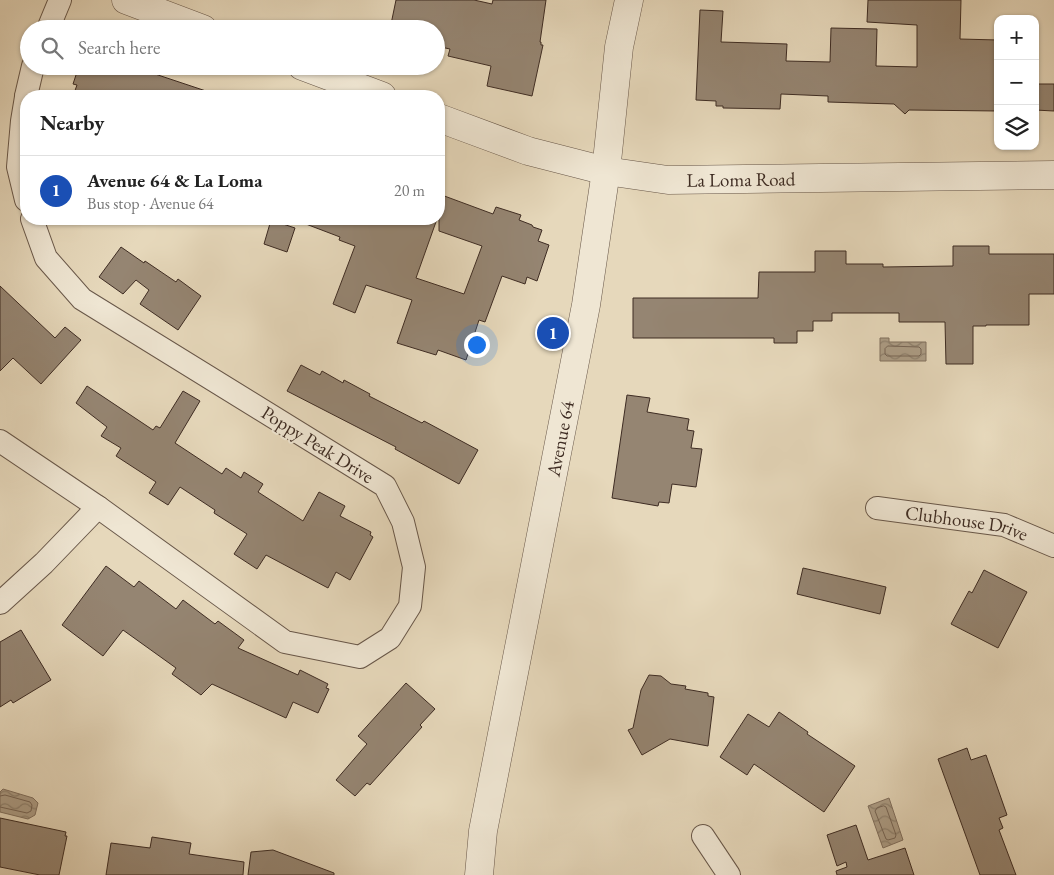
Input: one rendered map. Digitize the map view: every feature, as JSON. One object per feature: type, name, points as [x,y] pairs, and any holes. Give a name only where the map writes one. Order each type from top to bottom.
[{"type":"street","points":[[52,20],[60,0]]},
{"type":"street","points":[[126,0],[173,8],[190,20]]},
{"type":"street","name":"Avenue 64","points":[[479,875],[483,831],[586,305],[606,171],[619,47],[629,0]]},
{"type":"street","points":[[27,90],[31,75]]},
{"type":"street","points":[[326,75],[366,90]]},
{"type":"street","name":"La Loma Road","points":[[445,120],[528,151],[606,171],[668,180],[1054,176]]},
{"type":"street","points":[[20,144],[18,167],[20,175]]},
{"type":"street","name":"Poppy Peak Drive","points":[[0,441],[98,508],[285,642],[360,657],[390,638],[410,606],[414,567],[403,522],[386,486],[82,299],[46,258],[34,225]]},
{"type":"street","points":[[0,603],[44,563],[98,508]]},
{"type":"street","name":"Clubhouse Drive","points":[[877,508],[1004,525],[1054,546]]},
{"type":"street","points":[[703,836],[729,875]]},
{"type":"water","points":[[880,338],[889,338],[889,342],[926,342],[926,361],[880,361]]},
{"type":"water","points":[[3,789],[33,798],[38,803],[35,815],[28,819],[0,812],[0,792]]},
{"type":"water","points":[[889,798],[903,840],[883,848],[868,806]]},
{"type":"building","points":[[396,0],[474,0],[492,4],[493,0],[546,0],[540,42],[543,45],[532,96],[487,86],[491,66],[448,56],[450,49],[445,48],[445,20],[392,20]]},
{"type":"building","points":[[868,0],[961,0],[960,39],[994,40],[994,111],[909,110],[905,114],[894,104],[828,102],[828,96],[781,94],[780,109],[723,108],[723,106],[716,106],[716,101],[696,100],[700,10],[723,11],[721,42],[787,44],[786,61],[830,62],[831,28],[877,29],[876,66],[917,67],[917,25],[867,22]]},
{"type":"building","points":[[76,75],[158,75],[203,90],[75,90],[77,85],[73,84]]},
{"type":"building","points":[[1039,84],[1054,84],[1054,111],[1039,110]]},
{"type":"building","points":[[445,196],[493,214],[496,207],[521,215],[519,220],[542,230],[538,241],[549,245],[537,281],[527,277],[525,284],[502,276],[485,322],[479,320],[466,360],[438,350],[436,355],[397,343],[412,300],[366,285],[355,313],[333,304],[355,246],[339,240],[340,237],[308,225],[435,225],[416,278],[464,294],[482,246],[439,231],[439,225],[445,225]]},
{"type":"building","points":[[270,225],[286,225],[295,228],[287,252],[264,244]]},
{"type":"building","points":[[953,246],[989,246],[989,254],[1054,254],[1054,294],[1029,294],[1029,325],[973,326],[973,364],[946,364],[945,322],[899,322],[899,313],[832,313],[832,321],[813,321],[813,331],[797,331],[797,343],[774,343],[774,338],[633,338],[633,298],[758,298],[759,272],[815,272],[815,251],[846,251],[846,264],[883,264],[883,267],[953,266]]},
{"type":"building","points":[[121,247],[176,282],[178,279],[201,296],[178,330],[140,304],[149,290],[136,280],[123,294],[99,277]]},
{"type":"building","points":[[0,286],[55,338],[65,327],[81,340],[41,384],[13,358],[0,371]]},
{"type":"building","points":[[301,365],[320,375],[322,371],[343,383],[344,380],[370,394],[369,396],[422,423],[424,421],[478,450],[459,484],[395,449],[396,447],[287,391]]},
{"type":"building","points":[[87,386],[153,430],[156,426],[160,428],[183,391],[200,401],[175,443],[222,474],[226,468],[241,478],[244,472],[263,484],[258,492],[303,521],[319,492],[345,506],[340,516],[371,532],[370,535],[373,537],[350,580],[336,572],[328,588],[266,555],[257,569],[234,554],[247,534],[214,513],[215,510],[180,487],[168,505],[149,493],[156,482],[116,456],[121,448],[101,436],[107,427],[76,403]]},
{"type":"building","points":[[627,395],[650,398],[647,412],[689,419],[687,430],[694,431],[691,448],[702,449],[696,487],[672,484],[669,503],[659,502],[658,506],[612,498]]},
{"type":"building","points":[[106,566],[134,587],[139,581],[176,609],[183,600],[215,624],[218,621],[244,640],[238,648],[298,675],[300,670],[328,684],[326,688],[329,689],[318,713],[293,702],[286,718],[212,684],[201,695],[172,674],[176,668],[123,630],[103,656],[62,625]]},
{"type":"building","points":[[803,568],[886,587],[880,614],[797,594]]},
{"type":"building","points":[[984,570],[1027,592],[998,648],[951,624],[969,591],[972,593]]},
{"type":"building","points":[[21,630],[51,680],[13,703],[11,700],[0,707],[0,642]]},
{"type":"building","points":[[649,675],[661,676],[671,684],[686,686],[685,689],[708,693],[708,696],[714,697],[708,746],[670,739],[642,755],[628,730],[633,728],[641,690]]},
{"type":"building","points":[[406,683],[435,709],[420,725],[422,727],[370,785],[367,783],[355,796],[336,780],[367,744],[358,736]]},
{"type":"building","points":[[779,712],[808,732],[807,734],[855,766],[824,812],[754,764],[747,775],[720,757],[748,714],[769,727]]},
{"type":"building","points":[[967,748],[971,760],[986,755],[1007,815],[999,818],[1003,828],[999,830],[1016,875],[980,875],[938,759]]},
{"type":"building","points":[[0,818],[66,832],[65,836],[67,836],[59,875],[40,875],[0,867]]},
{"type":"building","points":[[856,825],[868,860],[905,848],[914,875],[837,875],[836,871],[847,867],[846,862],[837,866],[827,835]]},
{"type":"building","points":[[152,837],[191,843],[189,854],[244,862],[243,875],[106,875],[111,843],[150,848]]},
{"type":"building","points":[[273,850],[334,873],[334,875],[248,875],[251,852]]},
{"type":"place","name":"Avenue 64 & La Loma","points":[[553,333]]}]
